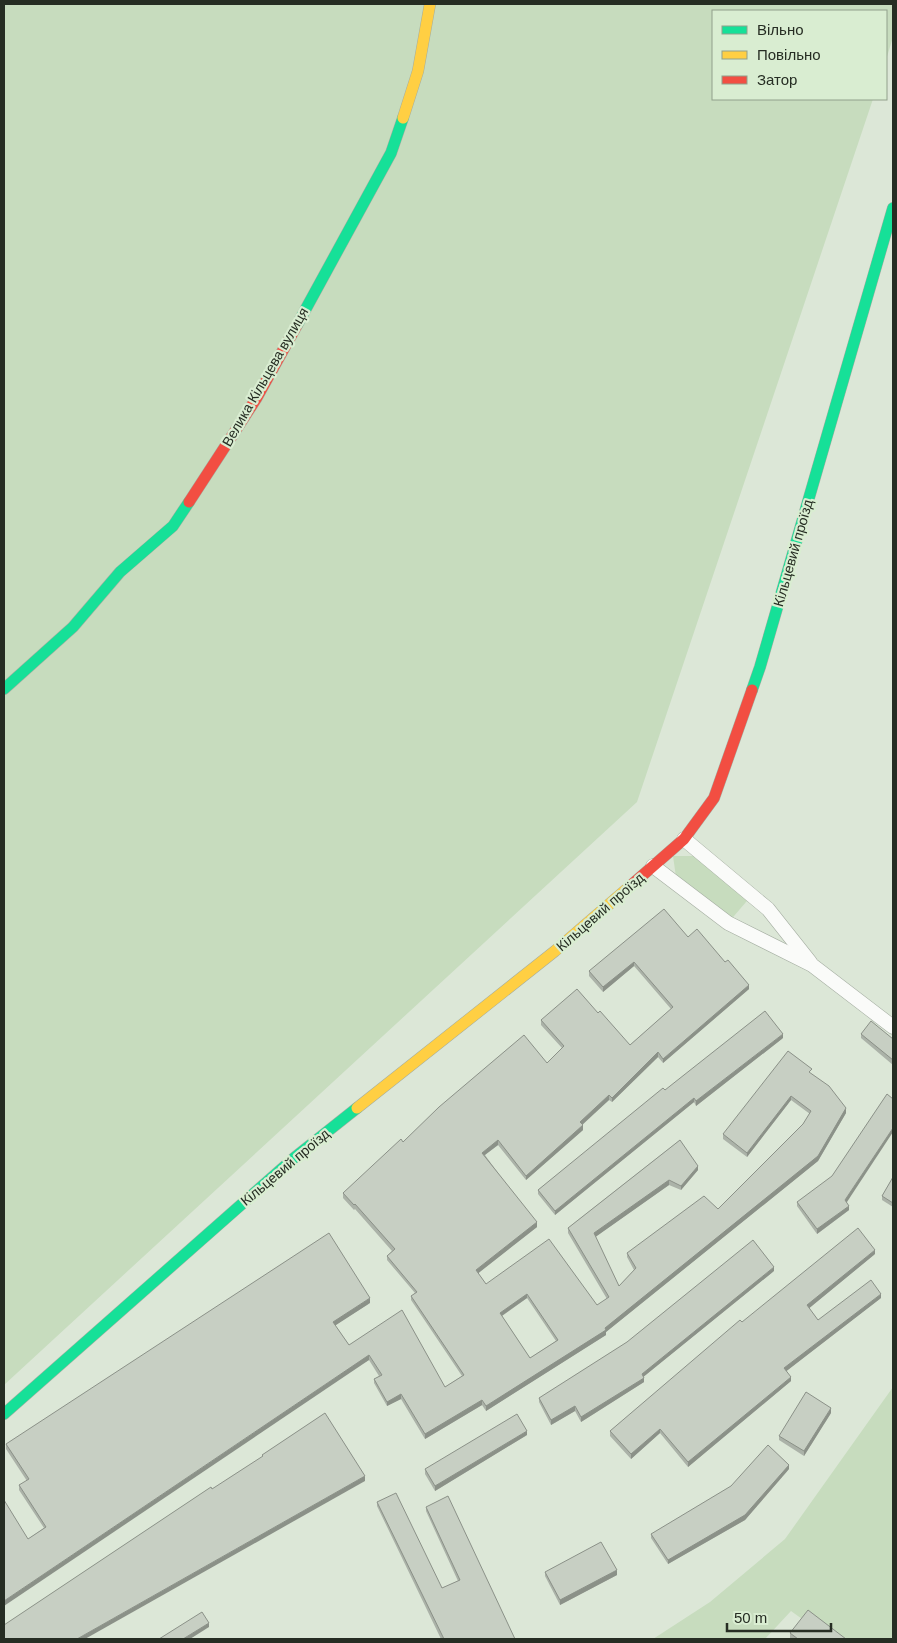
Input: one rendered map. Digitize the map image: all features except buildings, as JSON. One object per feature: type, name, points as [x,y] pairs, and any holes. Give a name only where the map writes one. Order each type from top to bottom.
[{"type":"street","name":"Велика Кільцева вулиця","points":[[4,689],[73,627],[120,572],[173,526],[256,399],[391,153],[418,71],[430,4]]},
{"type":"street","name":"Кільцевий проїзд","points":[[4,1414],[294,1158],[555,951],[684,840],[714,798],[760,667],[893,208]]},
{"type":"street","points":[[684,840],[768,908],[812,965]]},
{"type":"street","points":[[653,866],[728,922],[812,965],[893,1027]]},
{"type":"green space","points":[[4,4],[893,4],[893,37],[887,57],[887,10],[712,10],[712,100],[873,100],[637,802],[4,1385]]},
{"type":"green space","points":[[673,856],[704,856],[752,895],[728,923],[677,884]]},
{"type":"green space","points":[[893,1387],[893,1639],[830,1639],[791,1611],[765,1639],[653,1639],[710,1602],[785,1539]]},
{"type":"traffic: fast","points":[[297,325],[391,153],[403,118]]},
{"type":"traffic: fast","points":[[752,690],[893,208]]},
{"type":"traffic: fast","points":[[4,689],[73,627],[120,572],[173,526],[189,502]]},
{"type":"traffic: fast","points":[[4,1414],[294,1158],[357,1108]]},
{"type":"traffic: slow","points":[[403,118],[418,71],[430,4]]},
{"type":"traffic: slow","points":[[357,1108],[555,951],[628,888]]},
{"type":"traffic: jam","points":[[189,502],[256,399],[297,325]]},
{"type":"traffic: jam","points":[[628,888],[684,839],[714,798],[752,690]]}]
